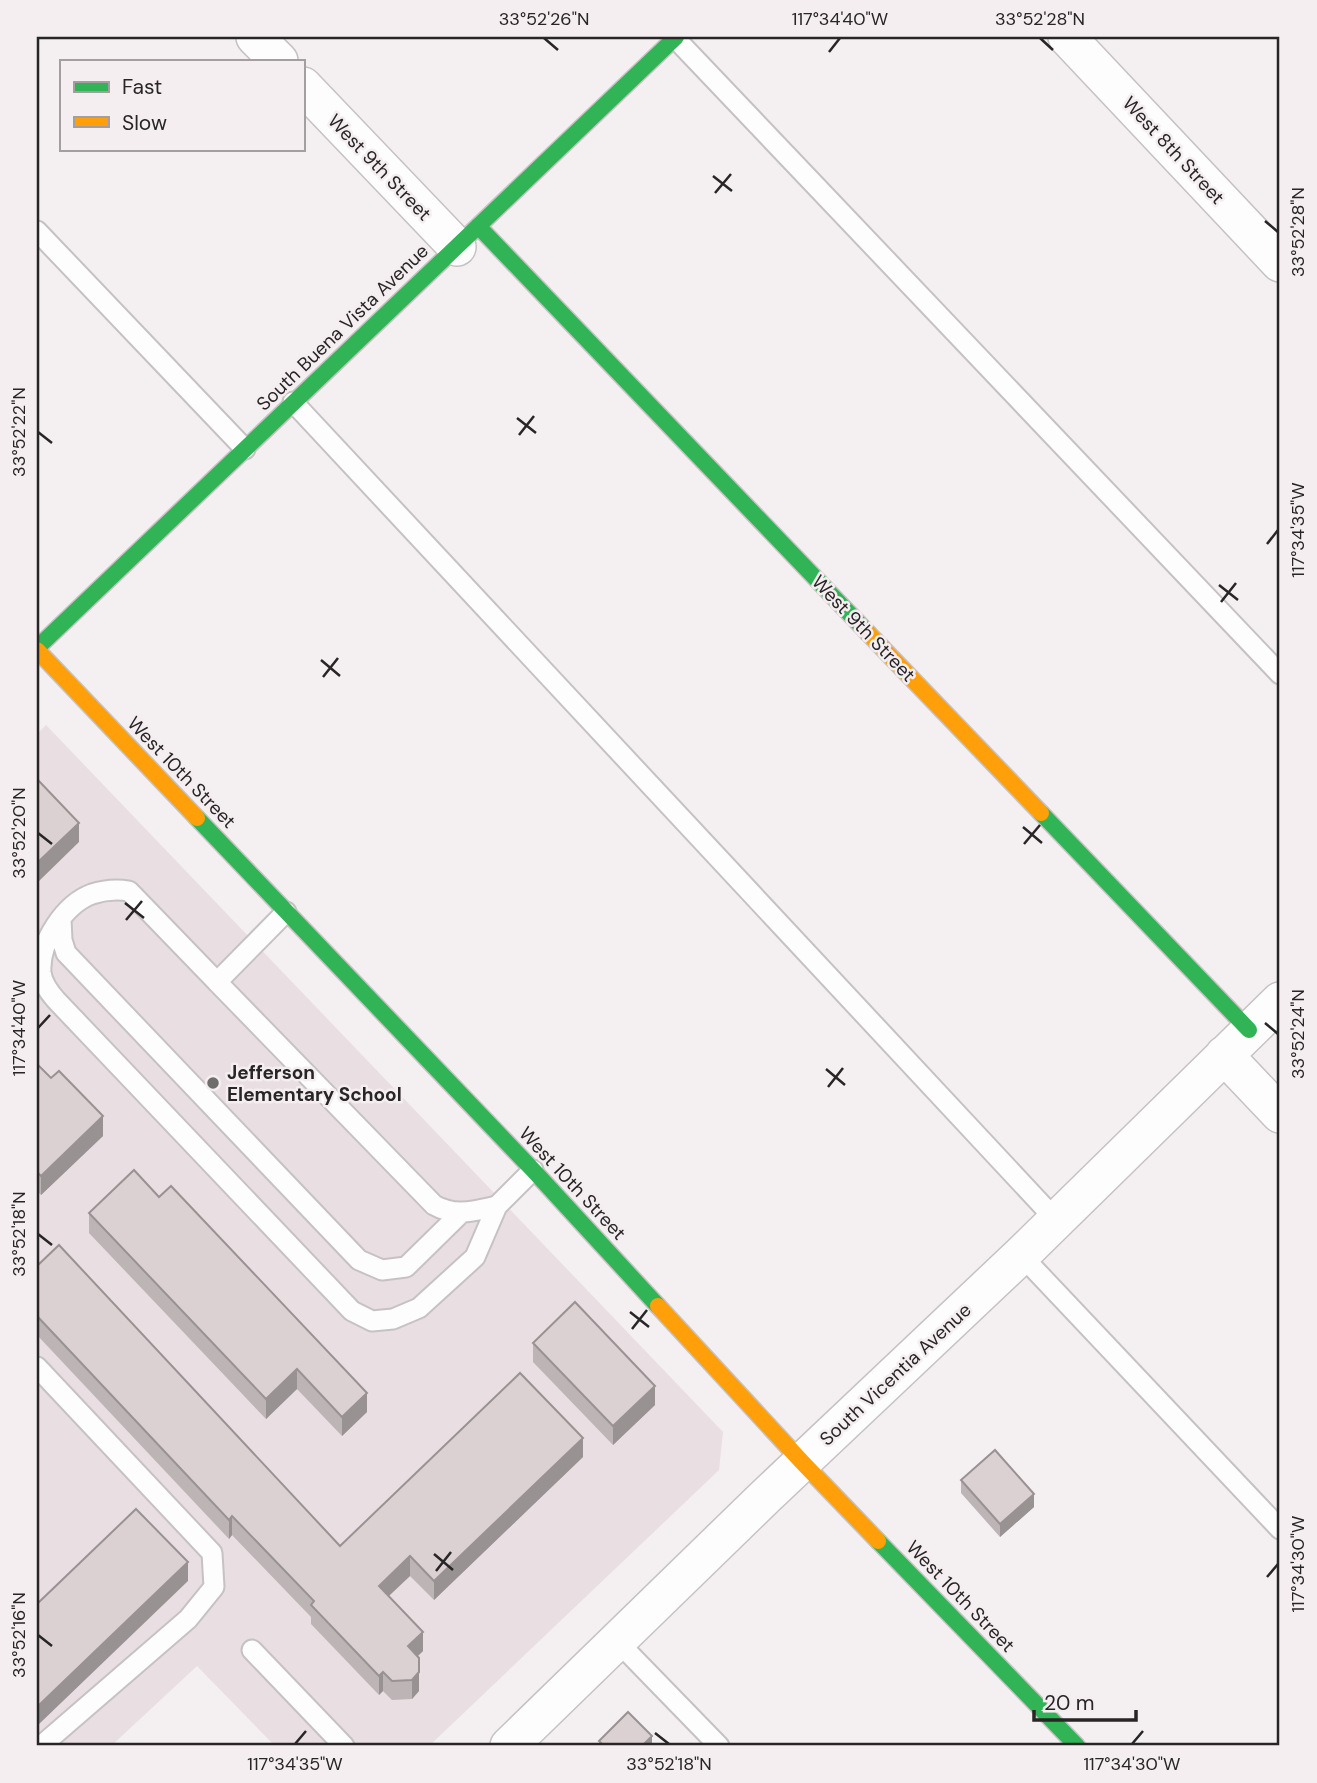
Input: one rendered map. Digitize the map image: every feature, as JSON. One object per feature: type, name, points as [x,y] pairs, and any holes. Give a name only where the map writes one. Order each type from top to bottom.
[{"type":"street","points":[[255,37],[278,60]]},
{"type":"street","name":"West 8th Street","points":[[1068,37],[1280,263]]},
{"type":"street","name":"South Buena Vista Avenue","points":[[37,649],[468,236],[667,40]]},
{"type":"street","name":"West 9th Street","points":[[304,87],[468,236],[1236,1043],[1280,1114]]},
{"type":"street","name":"West 10th Street","points":[[37,649],[533,1170],[802,1462],[1077,1746]]},
{"type":"street","name":"South Vicentia Avenue","points":[[509,1746],[802,1462],[1021,1255],[1280,1001]]},
{"type":"lane","points":[[667,40],[1280,674]]},
{"type":"lane","points":[[37,231],[244,449]]},
{"type":"lane","points":[[293,402],[1056,1220]]},
{"type":"lane","points":[[497,1206],[461,1213],[443,1210],[426,1198],[129,891],[117,890],[91,895],[61,918],[43,955],[41,972],[46,989],[352,1311],[372,1321],[393,1319],[419,1308],[475,1257],[497,1206],[533,1170]]},
{"type":"lane","points":[[217,982],[286,912]]},
{"type":"lane","points":[[61,918],[62,940],[66,953],[359,1260],[382,1270],[406,1267],[461,1213]]},
{"type":"lane","points":[[1021,1255],[1280,1529]]},
{"type":"lane","points":[[37,1367],[212,1553],[214,1587],[188,1619],[41,1746]]},
{"type":"lane","points":[[617,1641],[719,1746]]},
{"type":"lane","points":[[252,1650],[344,1746]]},
{"type":"shaded area","name":"Jefferson Elementary School","points":[[46,725],[723,1432],[719,1470],[429,1746],[275,1746],[197,1666],[111,1746],[37,1746],[37,734]]},
{"type":"building","points":[[37,779],[79,823],[37,863]]},
{"type":"building","points":[[37,1064],[51,1078],[59,1071],[103,1116],[41,1176],[37,1172]]},
{"type":"building","points":[[134,1170],[159,1197],[171,1186],[367,1393],[342,1417],[297,1369],[266,1399],[89,1213]]},
{"type":"building","points":[[59,1245],[340,1546],[520,1373],[583,1438],[434,1581],[410,1556],[379,1586],[423,1632],[408,1646],[419,1658],[419,1672],[412,1680],[392,1681],[383,1672],[379,1676],[311,1605],[314,1601],[232,1516],[229,1520],[37,1316],[37,1266]]},
{"type":"building","points":[[575,1302],[655,1386],[613,1426],[533,1343]]},
{"type":"building","points":[[995,1450],[1034,1494],[1000,1524],[961,1480]]},
{"type":"building","points":[[136,1509],[188,1562],[37,1707],[37,1604]]},
{"type":"building","points":[[628,1712],[652,1736],[642,1746],[604,1746],[599,1741]]},
{"type":"traffic: fast","points":[[37,648],[676,37]]},
{"type":"traffic: fast","points":[[478,226],[868,633]]},
{"type":"traffic: fast","points":[[1041,813],[1249,1030]]},
{"type":"traffic: fast","points":[[197,818],[533,1170],[658,1306]]},
{"type":"traffic: fast","points":[[878,1541],[1077,1746]]},
{"type":"traffic: slow","points":[[868,633],[1041,813]]},
{"type":"traffic: slow","points":[[37,650],[197,818]]},
{"type":"traffic: slow","points":[[658,1306],[878,1541]]},
{"type":"place","name":"Jefferson Elementary School","points":[[213,1083]]}]
